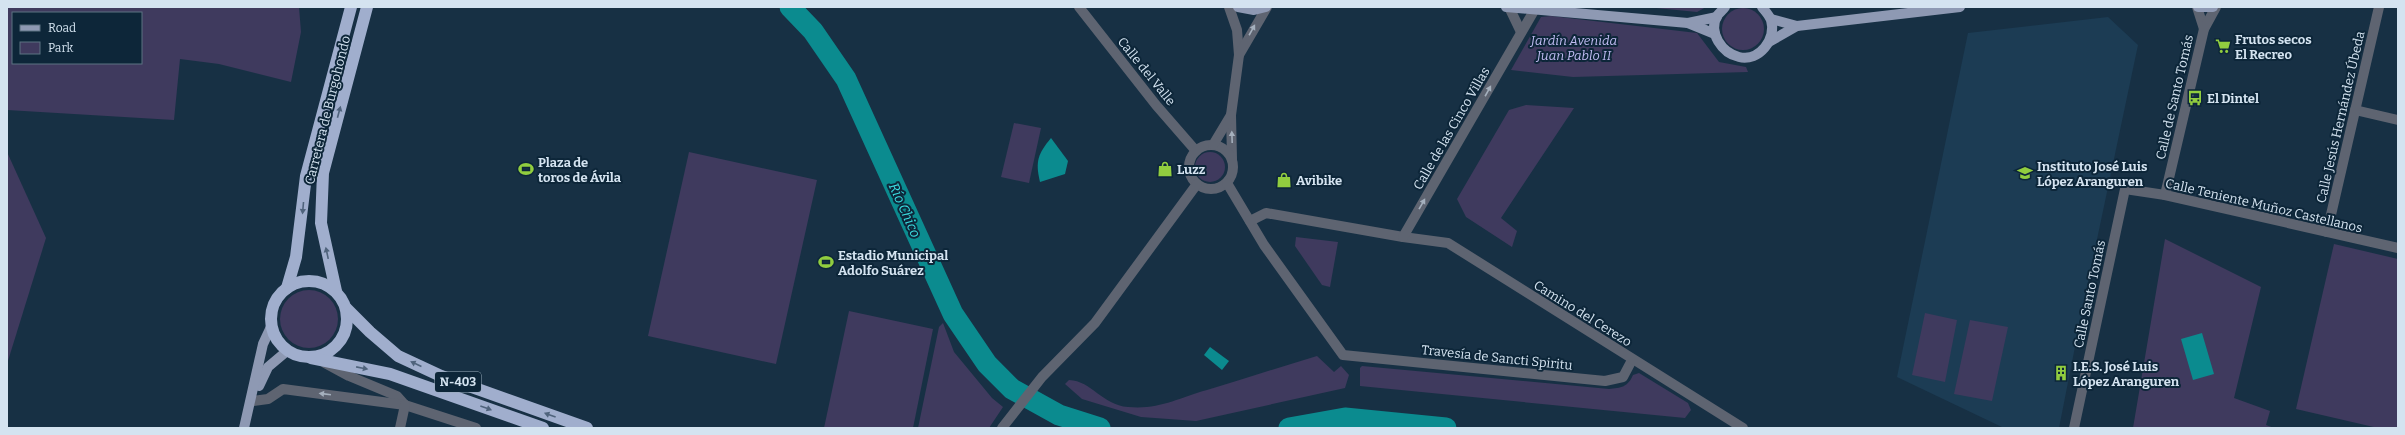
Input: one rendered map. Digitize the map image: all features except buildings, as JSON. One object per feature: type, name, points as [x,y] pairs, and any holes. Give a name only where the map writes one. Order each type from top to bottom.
[{"type":"highway","name":"Carretera de Burgohondo","points":[[287,288],[296,256],[306,176],[351,7]]},
{"type":"highway","name":"Carretera de Burgohondo","points":[[336,291],[321,223],[323,173],[367,7]]},
{"type":"highway","points":[[287,351],[280,344],[271,327],[273,304],[287,288],[298,282],[312,281],[325,284],[336,291]]},
{"type":"highway","name":"N-403","points":[[336,291],[346,308],[370,332],[398,356],[441,376],[587,428]]},
{"type":"highway","name":"N-403","points":[[314,358],[329,352],[339,344],[345,333],[348,320],[346,308]]},
{"type":"highway","name":"N-403","points":[[287,351],[298,356],[390,374],[543,428]]},
{"type":"main road","points":[[1238,7],[1254,10],[1267,7]]},
{"type":"main road","points":[[1508,7],[1535,9],[1546,8],[1688,23],[1715,34]]},
{"type":"main road","points":[[1726,7],[1717,17],[1715,34],[1723,50],[1740,58],[1758,54],[1769,42],[1797,26]]},
{"type":"main road","points":[[1762,7],[1771,19],[1772,31],[1769,42]]},
{"type":"main road","points":[[1771,19],[1797,26],[1960,7]]},
{"type":"main road","points":[[2198,7],[2214,7]]},
{"type":"main road","points":[[1688,23],[1717,17]]},
{"type":"main road","points":[[244,428],[263,344],[271,327]]},
{"type":"main road","points":[[247,416],[268,367],[287,351]]},
{"type":"street","name":"Calle del Valle","points":[[1079,7],[1156,105],[1196,151]]},
{"type":"street","points":[[1229,7],[1237,30],[1239,55],[1231,115],[1233,172],[1227,182],[1215,189],[1202,187],[1197,184],[1190,174],[1189,168],[1192,155],[1201,147],[1213,145],[1225,149],[1232,159]]},
{"type":"street","points":[[1239,55],[1267,7]]},
{"type":"street","points":[[1508,7],[1521,32]]},
{"type":"street","name":"Calle de Santo Tomás","points":[[2198,7],[2204,29]]},
{"type":"street","name":"Calle de Santo Tomás","points":[[2165,195],[2204,29],[2214,7]]},
{"type":"street","name":"Calle Jesús Hernández Úbeda","points":[[2327,232],[2379,7]]},
{"type":"street","name":"Calle de las Cinco Villas","points":[[1403,237],[1535,9]]},
{"type":"street","points":[[2355,110],[2398,120]]},
{"type":"street","points":[[1213,145],[1231,115]]},
{"type":"street","points":[[1227,182],[1250,221]]},
{"type":"street","points":[[1002,428],[1040,379],[1095,323],[1197,184]]},
{"type":"street","name":"Calle Teniente Muñoz Castellanos","points":[[2125,189],[2165,195],[2398,248]]},
{"type":"street","name":"Calle Santo Tomás","points":[[2074,428],[2125,189]]},
{"type":"street","name":"Camino del Cerezo","points":[[1250,221],[1266,212],[1403,237],[1448,243],[1742,428]]},
{"type":"street","name":"Travesía de Sancti Spiritu","points":[[1250,221],[1264,245],[1343,355],[1605,381],[1623,377],[1632,360]]},
{"type":"street","points":[[314,358],[349,376],[397,396],[405,405]]},
{"type":"street","points":[[253,401],[268,399],[283,389],[405,405],[476,428]]},
{"type":"street","points":[[400,428],[405,405]]},
{"type":"shaded area","name":"Instituto José Luis López Aranguren","points":[[2108,17],[2138,45],[2059,428],[2004,428],[1897,377],[1968,33]]},
{"type":"shaded area","points":[[1051,138],[1068,161],[1065,174],[1040,182],[1038,163],[1040,153]]},
{"type":"shaded area","points":[[2202,333],[2214,374],[2193,380],[2181,339]]},
{"type":"shaded area","points":[[1210,347],[1229,361],[1222,370],[1204,355]]},
{"type":"green space","points":[[7,7],[299,7],[301,32],[291,82],[219,64],[180,59],[174,120],[7,110]]},
{"type":"green space","name":"Jardín Avenida Juan Pablo II","points":[[1646,7],[1706,7],[1697,12]]},
{"type":"green space","points":[[1739,8],[1747,8],[1755,11],[1761,17],[1764,29],[1761,41],[1755,47],[1747,50],[1739,50],[1731,47],[1725,41],[1722,33],[1722,25],[1725,17],[1731,11]]},
{"type":"green space","name":"Jardín Avenida Juan Pablo II","points":[[1551,16],[1697,33],[1719,62],[1746,67],[1748,72],[1573,77],[1511,70],[1541,17]]},
{"type":"green space","points":[[1526,105],[1574,108],[1501,218],[1517,231],[1512,247],[1466,217],[1457,199],[1509,110]]},
{"type":"green space","points":[[1014,123],[1041,128],[1029,183],[1001,177]]},
{"type":"green space","points":[[7,152],[46,238],[7,364]]},
{"type":"green space","points":[[689,152],[817,180],[776,364],[648,336]]},
{"type":"green space","points":[[1210,152],[1220,157],[1225,167],[1220,177],[1210,182],[1200,177],[1195,167],[1200,157]]},
{"type":"green space","points":[[1296,237],[1338,242],[1330,287],[1322,285],[1295,246]]},
{"type":"green space","points":[[2165,239],[2261,287],[2234,398],[2270,411],[2266,425],[2274,428],[2133,428]]},
{"type":"green space","points":[[2334,244],[2398,259],[2398,428],[2378,428],[2296,409]]},
{"type":"green space","points":[[303,290],[315,290],[330,298],[338,313],[338,325],[330,340],[315,348],[303,348],[288,340],[280,325],[280,313],[288,298]]},
{"type":"green space","points":[[849,311],[933,329],[913,428],[824,428]]},
{"type":"green space","points":[[1925,313],[1957,320],[1945,382],[1912,375]]},
{"type":"green space","points":[[1970,320],[2008,327],[1992,401],[1954,394]]},
{"type":"green space","points":[[943,323],[954,352],[992,398],[1003,407],[989,428],[918,428],[939,327]]},
{"type":"green space","points":[[1317,356],[1334,372],[1341,366],[1349,375],[1345,388],[1196,421],[1141,417],[1082,399],[1065,384],[1069,380],[1077,381],[1091,388],[1111,402],[1119,405],[1128,407],[1149,407],[1168,403]]},
{"type":"green space","points":[[1362,366],[1609,389],[1624,386],[1629,382],[1633,375],[1639,373],[1688,403],[1691,410],[1685,418],[1360,386],[1360,368]]},
{"type":"waterway","name":"Río Chico","points":[[790,7],[813,31],[846,79],[953,314],[987,364],[1012,389],[1059,415],[1100,428]]},
{"type":"waterway","name":"Río Chico","points":[[1289,428],[1345,418],[1446,428]]},
{"type":"place","name":"Frutos secos El Recreo","points":[[2223,46]]},
{"type":"place","name":"El Dintel","points":[[2195,98]]},
{"type":"place","name":"Plaza de toros de Ávila","points":[[526,169]]},
{"type":"place","name":"Luzz","points":[[1165,169]]},
{"type":"place","name":"Instituto José Luis López Aranguren","points":[[2025,173]]},
{"type":"place","name":"Avibike","points":[[1284,180]]},
{"type":"place","name":"Estadio Municipal Adolfo Suárez","points":[[826,262]]},
{"type":"place","name":"I.E.S. José Luis López Aranguren","points":[[2061,373]]}]
